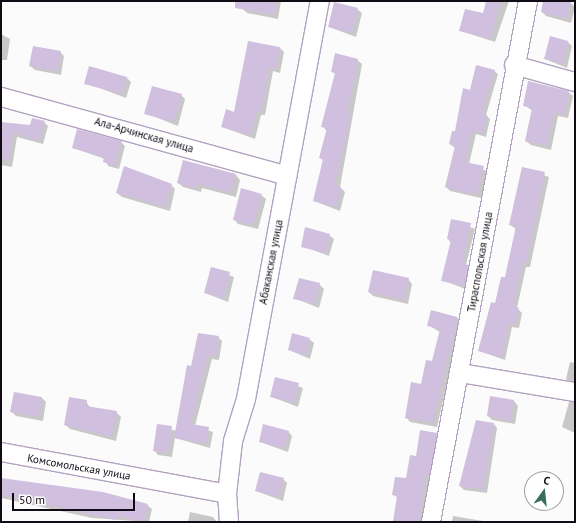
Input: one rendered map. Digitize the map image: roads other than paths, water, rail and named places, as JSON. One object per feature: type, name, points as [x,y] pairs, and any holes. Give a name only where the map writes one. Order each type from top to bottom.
[{"type":"street","name":"Абаканская улица","points":[[229,522],[227,494],[233,441],[246,399],[320,1]]},
{"type":"street","name":"Тираспольская улица","points":[[431,522],[461,373],[514,65],[528,1]]},
{"type":"street","points":[[514,65],[575,82]]},
{"type":"street","name":"Ала-Арчинская улица","points":[[1,97],[287,176]]},
{"type":"street","points":[[461,373],[575,392]]},
{"type":"street","name":"Комсомольская улица","points":[[1,452],[227,494]]}]
